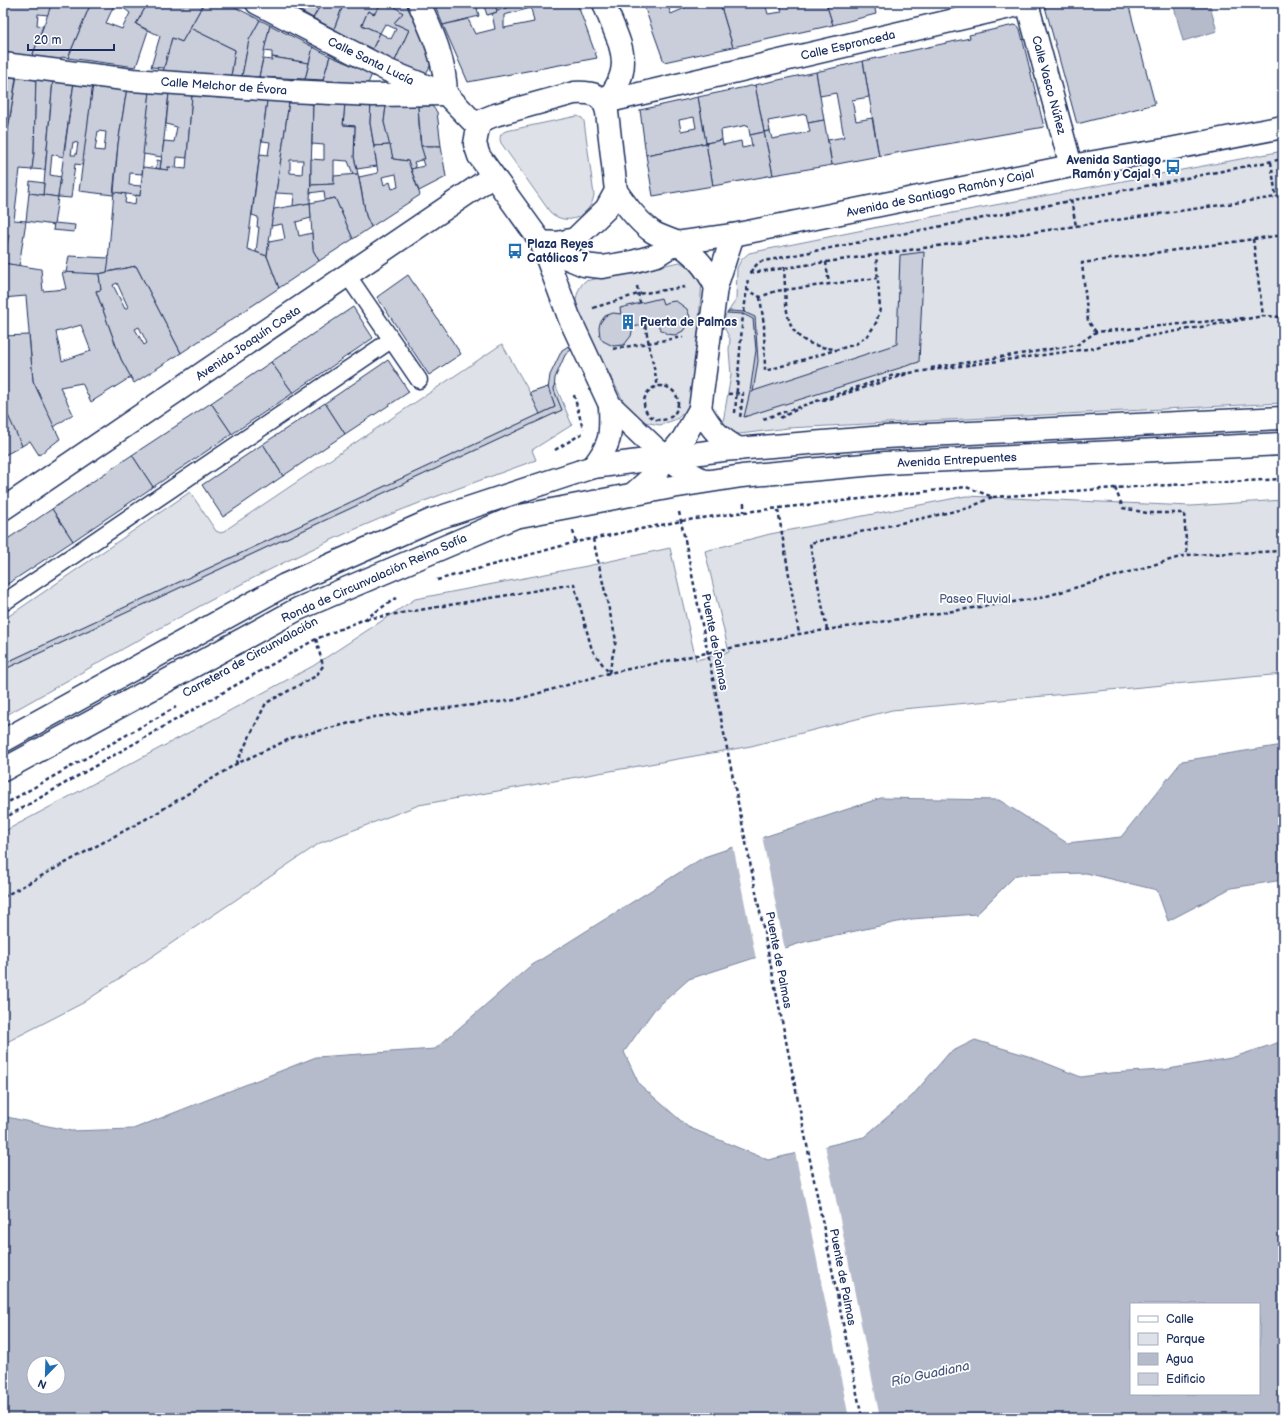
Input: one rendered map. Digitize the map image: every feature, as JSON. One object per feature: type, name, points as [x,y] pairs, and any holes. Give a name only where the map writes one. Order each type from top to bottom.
[{"type":"street","name":"Calle Santa Lucía","points":[[257,3],[388,71],[446,94],[478,127]]},
{"type":"street","points":[[419,3],[441,53],[446,78],[446,94]]},
{"type":"street","name":"Calle Espronceda","points":[[604,3],[629,73],[638,81],[652,86],[668,87]]},
{"type":"street","name":"Calle Espronceda","points":[[605,102],[1027,3]]},
{"type":"street","name":"Calle Vasco Núñez","points":[[1027,3],[1071,166]]},
{"type":"street","points":[[605,102],[619,84],[623,72],[624,58]]},
{"type":"street","name":"Calle Melchor de Évora","points":[[3,64],[186,84],[290,91],[383,94],[446,94]]},
{"type":"street","points":[[705,481],[684,470],[631,427],[610,405],[569,317],[540,242],[479,156],[475,144],[478,127],[485,119],[495,114],[574,93],[586,92],[605,102],[616,191],[631,212],[650,231],[676,243],[703,266],[716,287]]},
{"type":"street","name":"Avenida de Santiago Ramón y Cajal","points":[[676,243],[733,235],[1071,166],[1170,149],[1283,126]]},
{"type":"street","name":"Avenida Joaquín Costa","points":[[3,509],[348,276],[493,176]]},
{"type":"street","points":[[540,242],[558,243],[575,239],[606,210],[616,191]]},
{"type":"street","points":[[633,494],[652,477],[683,439],[701,402],[716,287],[733,235]]},
{"type":"street","points":[[540,242],[567,258],[584,265],[602,267],[632,262],[657,255],[676,243]]},
{"type":"street","points":[[701,402],[712,430],[723,440],[739,449]]},
{"type":"street","points":[[594,467],[606,449],[611,430],[610,405]]},
{"type":"street","points":[[3,741],[285,584],[432,520],[594,467],[739,449],[885,437],[1283,418]]},
{"type":"street","name":"Avenida Entrepuentes","points":[[633,494],[675,499],[705,481],[886,463],[1283,444]]},
{"type":"street","name":"Ronda de Circunvalación Reina Sofía","points":[[3,770],[298,609],[515,517],[633,494]]},
{"type":"lane","points":[[383,94],[389,91],[392,86],[392,79],[388,71]]},
{"type":"lane","points":[[348,276],[418,380]]},
{"type":"lane","points":[[3,603],[391,340]]},
{"type":"path","points":[[735,416],[743,313],[749,273],[760,262],[1283,159]]},
{"type":"path","points":[[1271,162],[1276,197]]},
{"type":"path","points":[[749,273],[1283,196]]},
{"type":"path","points":[[1071,200],[1076,226]]},
{"type":"path","points":[[1096,332],[1088,321],[1082,263],[1283,235]]},
{"type":"path","points":[[1252,239],[1263,316]]},
{"type":"path","points":[[760,297],[764,325],[764,371],[856,344],[869,334],[876,323],[880,309],[876,254]]},
{"type":"path","points":[[826,262],[829,284]]},
{"type":"path","points":[[784,268],[787,313],[791,325],[800,338],[818,347],[838,349]]},
{"type":"path","points":[[760,297],[776,291],[877,278]]},
{"type":"path","points":[[588,310],[638,294],[688,287]]},
{"type":"path","points":[[747,289],[760,297]]},
{"type":"path","points":[[759,421],[894,375],[1094,348],[1104,344],[1263,316]]},
{"type":"path","points":[[777,420],[802,407],[915,372],[1077,345],[1096,332],[1263,316],[1283,316]]},
{"type":"path","points":[[644,325],[658,387],[669,388],[674,392],[678,402],[676,412],[668,419]]},
{"type":"path","points":[[611,349],[617,350],[679,338],[686,335]]},
{"type":"path","points":[[550,453],[584,432],[573,390]]},
{"type":"path","points":[[701,402],[743,393],[740,421]]},
{"type":"path","points":[[827,630],[810,542],[969,508],[993,497],[1115,488],[1283,479]]},
{"type":"path","points":[[432,582],[593,539],[681,521],[744,512],[778,510],[966,487],[993,497]]},
{"type":"path","points":[[1115,488],[1123,508],[1147,513],[1184,513],[1186,555]]},
{"type":"path","name":"Puente de Palmas","points":[[675,499],[685,540],[862,1418]]},
{"type":"path","points":[[778,510],[800,634]]},
{"type":"path","points":[[593,539],[616,640],[609,673]]},
{"type":"path","points":[[3,897],[155,814],[236,764],[294,738],[374,717],[515,700],[609,673],[800,634],[1040,598],[1186,555],[1283,551]]},
{"type":"path","points":[[3,819],[316,639],[365,620],[574,584],[592,650],[609,673]]},
{"type":"path","points":[[365,620],[397,597]]},
{"type":"path","points":[[236,764],[266,703],[316,676],[323,666],[316,639]]},
{"type":"path","name":"Carretera de Circunvalación","points":[[3,805],[177,707]]},
{"type":"green space","points":[[577,116],[582,118],[584,121],[594,195],[588,209],[583,214],[571,219],[564,219],[557,217],[550,212],[501,143],[500,138],[501,134],[506,131]]},
{"type":"green space","points":[[1283,151],[1283,403],[788,428],[740,434],[730,431],[723,422],[731,375],[729,350],[730,339],[725,329],[725,316],[736,300],[737,268],[741,260],[749,253],[883,226]]},
{"type":"green space","points":[[680,262],[697,273],[702,282],[693,392],[687,409],[677,419],[660,425],[644,422],[628,410],[577,312],[576,300],[578,291],[585,281]]},
{"type":"green space","points":[[502,344],[530,393],[548,387],[555,407],[3,664],[3,620],[190,492],[216,531],[221,533]]},
{"type":"green space","points":[[555,384],[572,425],[532,450],[536,460],[378,519],[327,542],[204,604],[3,717],[3,670],[562,410],[554,390]]},
{"type":"green space","name":"Paseo Fluvial","points":[[966,496],[1191,506],[1283,500],[1283,674],[892,710],[751,746],[419,805],[320,843],[83,1003],[3,1044],[3,832],[313,666],[415,599],[587,566],[670,548],[696,660],[729,652],[705,551],[770,534]]},
{"type":"water","points":[[1173,3],[1209,3],[1217,31],[1183,41]]},
{"type":"water","name":"Río Guadiana","points":[[1283,745],[1283,880],[1231,888],[1168,921],[1157,890],[1086,873],[1016,875],[977,914],[912,919],[804,942],[689,979],[654,1010],[624,1052],[639,1084],[688,1127],[768,1160],[864,1137],[912,1096],[949,1053],[975,1040],[1028,1056],[1081,1077],[1110,1073],[1163,1070],[1231,1058],[1283,1041],[1283,1418],[3,1418],[3,1112],[7,1117],[71,1131],[133,1129],[316,1057],[435,1049],[529,967],[704,857],[881,798],[999,800],[1067,843],[1121,837],[1182,761]]},
{"type":"pier","points":[[762,836],[785,950],[756,959],[733,845]]},
{"type":"pier","points":[[825,1145],[880,1418],[849,1418],[795,1152]]},
{"type":"building","points":[[3,3],[52,3],[48,15],[38,14],[37,25],[43,26],[32,57],[3,54]]},
{"type":"building","points":[[52,3],[91,3],[68,58],[62,57],[60,60],[32,57]]},
{"type":"building","points":[[91,3],[115,3],[106,23],[122,29],[130,13],[117,3],[148,3],[136,24],[148,31],[136,67],[68,58]]},
{"type":"building","points":[[148,3],[204,3],[182,42],[172,38],[164,68],[151,67],[160,36],[136,24]]},
{"type":"building","points":[[204,3],[227,3],[260,20],[249,40],[242,76],[231,76],[235,50],[190,28]]},
{"type":"building","points":[[287,3],[322,3],[313,18]]},
{"type":"building","points":[[322,3],[326,6],[327,3],[344,3],[334,29],[313,18]]},
{"type":"building","points":[[344,3],[382,3],[374,14],[368,11],[362,25],[380,33],[372,50],[334,29]]},
{"type":"building","points":[[382,3],[390,3],[403,13],[394,23],[409,30],[394,63],[372,50],[380,33],[362,25],[368,11],[374,14]],"holes":[[[385,24],[396,29],[391,39],[380,33]]]},
{"type":"building","points":[[390,3],[406,3],[433,60],[425,76],[394,63],[409,30],[394,23],[403,13]]},
{"type":"building","points":[[434,3],[495,3],[497,12],[487,15],[484,6],[477,8],[479,16],[443,25]]},
{"type":"building","points":[[506,3],[577,3],[597,58],[468,82],[443,25],[468,19],[475,34],[495,29],[492,14],[497,12],[497,10],[507,8]],"holes":[[[531,8],[534,22],[504,28],[504,15]]]},
{"type":"building","points":[[643,3],[667,3],[671,14],[685,8],[683,3],[720,3],[733,47],[664,62]]},
{"type":"building","points":[[720,3],[765,3],[768,14],[782,12],[780,3],[826,3],[833,25],[733,47]]},
{"type":"building","points":[[826,3],[874,3],[876,14],[833,25]]},
{"type":"building","points":[[1044,3],[1128,3],[1155,104],[1077,124]]},
{"type":"building","points":[[260,20],[270,25],[259,77],[242,76],[249,40]]},
{"type":"building","points":[[270,25],[313,47],[309,63],[272,57],[272,52],[264,51]]},
{"type":"building","points":[[1014,25],[1018,26],[1020,29],[1044,127],[879,156],[863,61],[970,38],[969,35]]},
{"type":"building","points":[[190,28],[235,50],[231,76],[163,72],[172,38],[182,42]]},
{"type":"building","points":[[313,47],[330,56],[323,80],[305,79]]},
{"type":"building","points":[[330,56],[372,74],[366,88],[323,80]]},
{"type":"building","points":[[272,57],[309,63],[305,79],[259,77],[263,59],[272,60]]},
{"type":"building","points":[[863,61],[869,97],[852,100],[856,121],[872,118],[879,156],[832,165],[828,140],[844,137],[836,93],[820,96],[816,72]]},
{"type":"building","points":[[816,72],[824,120],[808,123],[806,114],[768,121],[770,131],[764,132],[755,85]]},
{"type":"building","points":[[17,75],[36,77],[34,153],[32,170],[20,169],[14,220],[26,221],[19,266],[3,263],[9,235],[3,234],[3,161]]},
{"type":"building","points":[[3,76],[16,78],[3,161]]},
{"type":"building","points":[[36,77],[53,80],[45,170],[32,169],[34,153]]},
{"type":"building","points":[[53,80],[74,82],[63,157],[52,154],[50,175],[61,177],[58,197],[43,195]]},
{"type":"building","points":[[74,82],[93,84],[83,165],[75,164],[71,198],[58,197]],"holes":[[[73,142],[78,143],[76,155],[71,155]]]},
{"type":"building","points":[[93,84],[127,88],[118,144],[113,195],[79,191]],"holes":[[[98,131],[106,132],[104,151],[95,150]]]},
{"type":"building","points":[[755,85],[764,132],[750,135],[748,125],[721,130],[722,140],[706,143],[698,97]]},
{"type":"building","points":[[127,88],[150,91],[142,174],[130,173],[129,185],[141,186],[140,196],[114,192],[118,144]]},
{"type":"building","points":[[150,91],[169,93],[162,157],[143,154]]},
{"type":"building","points":[[169,93],[192,96],[187,158],[177,157],[176,168],[168,167],[168,170],[160,169],[164,141],[174,142],[177,127],[166,124]]},
{"type":"building","points":[[192,96],[267,101],[247,249],[267,256],[279,288],[181,353],[136,266],[107,272],[114,192],[126,194],[125,203],[135,205],[136,195],[140,196],[143,167],[168,170],[168,167],[186,169]]},
{"type":"building","points":[[698,97],[706,143],[646,155],[640,110]],"holes":[[[694,117],[696,128],[681,131],[679,120]]]},
{"type":"building","points":[[267,101],[289,102],[267,256],[256,252],[259,227],[257,227],[258,217],[252,215],[260,154],[268,155],[270,142],[262,141]]},
{"type":"building","points":[[289,102],[313,104],[310,203],[293,206],[294,194],[276,193]],"holes":[[[290,160],[303,160],[302,174],[290,173]]]},
{"type":"building","points":[[345,103],[371,103],[370,123],[377,166],[357,169],[354,157],[355,126],[343,125]]},
{"type":"building","points":[[345,103],[343,125],[355,126],[354,157],[358,174],[353,174],[348,161],[334,160],[334,184],[311,185],[311,159],[324,160],[324,145],[312,144],[313,104]]},
{"type":"building","points":[[371,103],[386,106],[384,122],[390,145],[374,146],[370,123]]},
{"type":"building","points":[[386,106],[418,106],[420,140],[425,159],[414,162],[416,168],[411,169],[408,161],[393,159],[384,122]]},
{"type":"building","points":[[418,106],[432,106],[437,112],[441,146],[421,146]]},
{"type":"building","points":[[824,120],[832,165],[773,175],[764,132],[770,131],[772,139],[810,132],[808,123]]},
{"type":"building","points":[[764,132],[773,175],[713,186],[706,143],[722,140],[723,145],[741,141],[742,148],[752,146],[750,135]]},
{"type":"building","points":[[706,143],[713,186],[653,196],[646,155]]},
{"type":"building","points":[[390,145],[393,159],[408,161],[420,195],[371,227],[366,216],[359,177],[378,173],[374,146]],"holes":[[[396,174],[398,187],[392,189],[390,182],[384,185],[382,177]]]},
{"type":"building","points":[[421,146],[441,146],[446,177],[419,191],[411,169],[424,166],[422,159],[425,159]]},
{"type":"building","points":[[157,160],[161,161],[160,169],[156,168]]},
{"type":"building","points":[[358,174],[366,216],[371,227],[353,239],[335,198],[325,200],[324,191],[310,193],[311,185],[334,184],[334,176]]},
{"type":"building","points":[[30,181],[44,183],[43,195],[29,193]]},
{"type":"building","points":[[29,193],[58,197],[54,225],[26,221]]},
{"type":"building","points":[[335,198],[353,239],[319,261],[313,250],[310,203]]},
{"type":"building","points":[[310,203],[311,218],[296,222],[299,236],[312,233],[313,250],[319,261],[279,288],[267,256],[269,242],[285,239],[282,224],[271,226],[274,209]]},
{"type":"building","points":[[54,223],[75,225],[74,232],[53,230]]},
{"type":"building","points":[[924,252],[919,362],[744,417],[750,392],[897,344],[900,255]]},
{"type":"building","points":[[69,256],[109,258],[107,272],[99,274],[66,273]]},
{"type":"building","points":[[3,263],[41,269],[43,291],[66,289],[62,272],[99,274],[101,290],[96,291],[121,359],[131,377],[91,402],[82,383],[60,387],[73,414],[54,427],[33,381],[26,296],[3,298]],"holes":[[[81,325],[91,351],[62,361],[56,332]]]},
{"type":"building","points":[[136,266],[181,353],[134,383],[121,359],[96,291],[101,290],[99,274]],"holes":[[[117,283],[128,307],[125,309],[113,285]],[[139,327],[147,343],[144,345],[135,329]]]},
{"type":"building","points":[[408,275],[461,354],[429,375],[377,297]]},
{"type":"building","name":"Puerta de Palmas","points":[[661,298],[663,304],[676,301],[687,309],[690,317],[689,322],[683,331],[675,335],[667,334],[660,329],[657,322],[633,327],[631,336],[624,345],[613,346],[603,341],[600,337],[600,323],[605,316],[613,313],[621,314],[620,308]]},
{"type":"building","points":[[353,307],[373,338],[293,393],[271,362]]},
{"type":"building","points":[[730,311],[744,312],[755,317],[758,361],[753,392],[750,392],[756,350],[753,319],[743,314],[727,313]]},
{"type":"building","points":[[29,335],[33,381],[60,439],[39,455],[30,441],[22,446],[3,406],[7,402],[3,396],[3,336]]},
{"type":"building","points":[[570,345],[572,349],[565,355],[555,378],[554,390],[562,410],[3,670],[3,664],[555,407],[548,389],[550,375],[562,350]]},
{"type":"building","points":[[388,360],[409,392],[345,434],[325,403]]},
{"type":"building","points":[[271,362],[293,393],[232,434],[211,403]]},
{"type":"building","points":[[548,387],[555,407],[540,414],[530,393]]},
{"type":"building","points":[[211,403],[232,434],[153,487],[132,455]]},
{"type":"building","points":[[325,403],[345,434],[283,476],[263,444]]},
{"type":"building","points":[[6,411],[22,446],[3,456],[3,413]]},
{"type":"building","points":[[263,444],[283,476],[223,517],[202,485]]},
{"type":"building","points":[[132,455],[153,487],[73,541],[52,509]]},
{"type":"building","points":[[52,509],[73,541],[3,587],[3,542]]},
{"type":"place","name":"Avenida Santiago Ramón y Cajal 9","points":[[1173,167]]},
{"type":"place","name":"Plaza Reyes Católicos 7","points":[[515,251]]},
{"type":"place","name":"Puerta de Palmas","points":[[628,322]]}]
